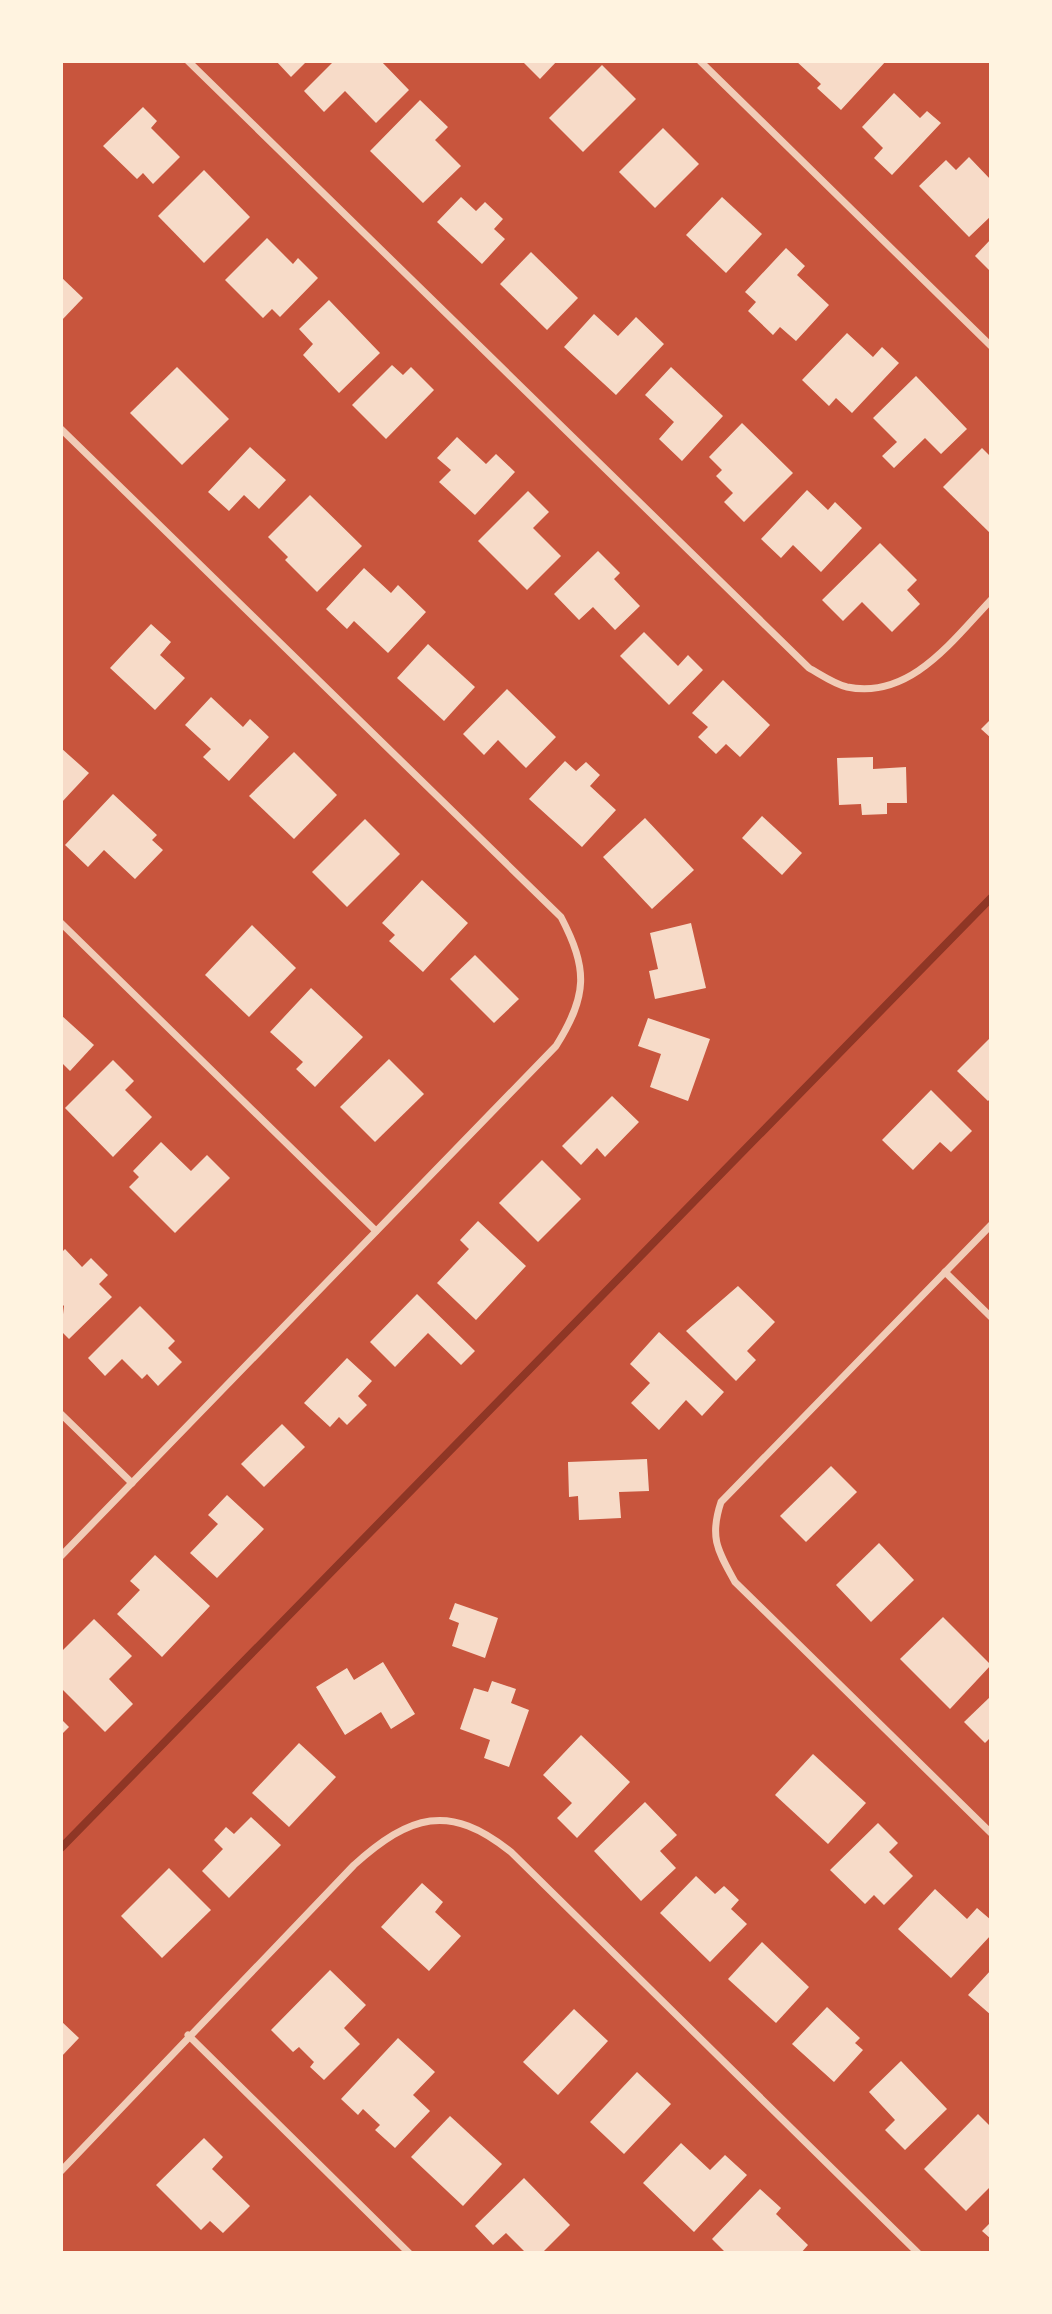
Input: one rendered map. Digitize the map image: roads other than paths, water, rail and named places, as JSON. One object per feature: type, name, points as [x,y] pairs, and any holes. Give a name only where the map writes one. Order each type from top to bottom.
[{"type":"street","points":[[188,61],[808,667],[844,687],[877,691],[901,682],[934,658],[991,600]]},
{"type":"street","points":[[700,61],[991,346]]},
{"type":"street","points":[[61,429],[561,917],[578,950],[580,988],[573,1019],[556,1046],[61,1556]]},
{"type":"street","points":[[61,923],[376,1231]]},
{"type":"street","points":[[991,1225],[721,1502],[715,1519],[715,1546],[736,1582],[991,1833]]},
{"type":"street","points":[[945,1272],[991,1317]]},
{"type":"street","points":[[61,1414],[132,1483]]},
{"type":"street","points":[[61,2171],[188,2035],[379,1843],[400,1829],[426,1820],[446,1820],[490,1835],[511,1852],[918,2253]]},
{"type":"street","points":[[188,2035],[409,2253]]},
{"type":"waterway","points":[[61,1848],[991,898]]}]
